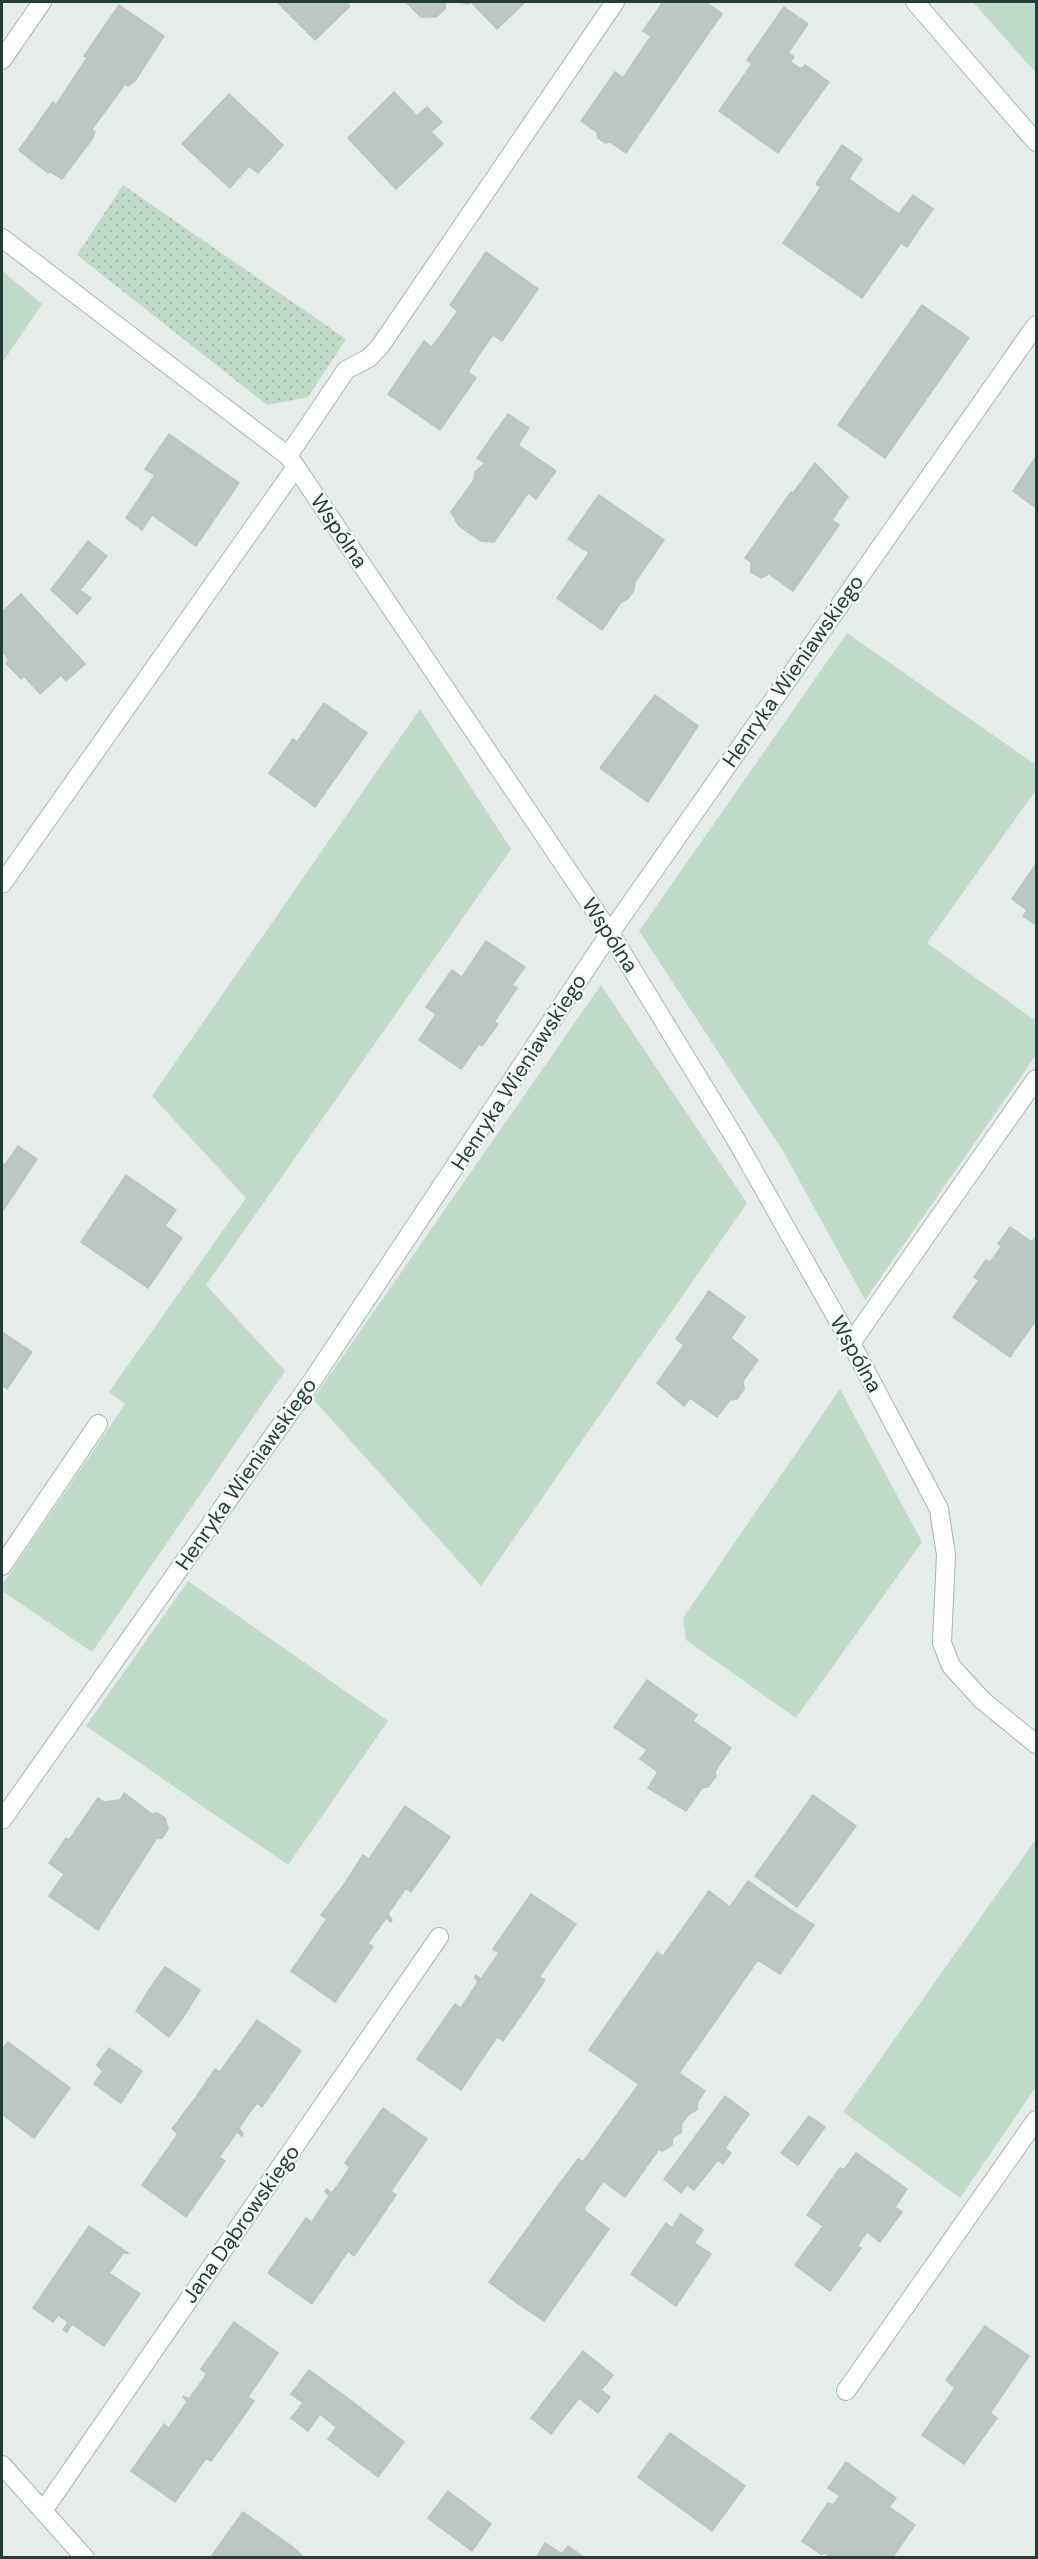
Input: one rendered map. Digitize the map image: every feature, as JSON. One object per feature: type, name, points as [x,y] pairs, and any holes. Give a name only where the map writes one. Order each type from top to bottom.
[{"type":"street","points":[[2,60],[42,2]]},
{"type":"street","points":[[2,884],[292,461],[346,370],[369,358],[381,345],[615,2]]},
{"type":"street","points":[[915,2],[1036,142]]},
{"type":"street","name":"Wspólna","points":[[2,238],[292,461],[610,933],[735,1138],[851,1343],[939,1509],[946,1555],[942,1642],[951,1666],[982,1700],[1036,1744]]},
{"type":"street","name":"Henryka Wieniawskiego","points":[[2,1820],[312,1381],[610,933],[1036,325]]},
{"type":"street","points":[[851,1343],[1036,1079]]},
{"type":"street","points":[[2,1566],[98,1424]]},
{"type":"street","name":"Jana Dąbrowskiego","points":[[43,2511],[439,1937]]},
{"type":"street","points":[[846,2391],[1036,2120]]},
{"type":"street","points":[[2,2465],[85,2558]]},
{"type":"green space","points":[[973,2],[1036,2],[1036,73]]},
{"type":"green space","points":[[123,185],[346,339],[308,397],[267,405],[77,255]]},
{"type":"green space","points":[[2,271],[42,304],[2,363]]},
{"type":"green space","points":[[847,633],[1036,765],[1036,790],[927,943],[1036,1021],[1036,1055],[865,1300],[783,1151],[639,931]]},
{"type":"green space","points":[[420,709],[511,849],[206,1285],[285,1371],[92,1652],[2,1591],[2,1585],[125,1404],[109,1392],[246,1198],[152,1096]]},
{"type":"green space","points":[[601,985],[747,1203],[481,1586],[313,1399]]},
{"type":"green space","points":[[840,1389],[922,1542],[796,1718],[686,1640],[683,1618]]},
{"type":"green space","points":[[188,1581],[388,1721],[288,1865],[86,1726]]},
{"type":"green space","points":[[1036,1839],[1036,2087],[960,2198],[843,2112]]},
{"type":"building","points":[[277,2],[346,2],[350,6],[315,40]]},
{"type":"building","points":[[406,2],[446,2],[445,9],[436,17],[421,17]]},
{"type":"building","points":[[471,2],[525,2],[497,29]]},
{"type":"building","points":[[663,2],[706,2],[722,14],[674,83],[637,57],[651,36],[643,31]]},
{"type":"building","points":[[119,5],[164,36],[135,81],[128,86],[125,84],[92,129],[95,132],[92,139],[62,179],[49,171],[48,173],[19,150],[53,102],[56,105],[87,58],[84,56]]},
{"type":"building","points":[[784,7],[808,24],[788,53],[794,57],[790,62],[801,69],[805,65],[829,82],[778,153],[719,111],[752,64],[747,60]]},
{"type":"building","points":[[637,57],[674,83],[626,153],[610,142],[605,143],[598,138],[597,132],[581,121],[615,72],[623,78]]},
{"type":"building","points":[[394,92],[417,116],[427,107],[442,122],[431,132],[443,144],[396,189],[348,138]]},
{"type":"building","points":[[229,94],[283,145],[258,173],[249,166],[230,188],[182,144]]},
{"type":"building","points":[[842,145],[862,159],[849,179],[874,197],[823,271],[783,243],[821,187],[816,184]]},
{"type":"building","points":[[913,195],[933,209],[907,247],[901,243],[862,298],[823,271],[874,197],[899,214]]},
{"type":"building","points":[[486,252],[538,289],[502,341],[493,335],[480,353],[445,329],[458,311],[450,305]]},
{"type":"building","points":[[922,305],[969,338],[885,458],[838,425]]},
{"type":"building","points":[[445,329],[480,353],[468,372],[476,378],[440,430],[388,394],[424,341],[432,347]]},
{"type":"building","points":[[508,414],[529,428],[518,445],[556,471],[536,499],[528,493],[494,542],[481,541],[459,526],[451,512],[474,480],[475,472],[485,463],[477,458]]},
{"type":"building","points":[[169,434],[239,483],[196,546],[152,515],[142,530],[126,518],[155,475],[145,469]]},
{"type":"building","points":[[1036,457],[1036,508],[1013,491]]},
{"type":"building","points":[[815,463],[848,497],[832,520],[793,493]]},
{"type":"building","points":[[791,492],[839,525],[793,591],[769,574],[761,578],[751,572],[751,562],[745,558]]},
{"type":"building","points":[[599,495],[664,540],[635,582],[634,590],[628,599],[621,602],[602,630],[557,598],[589,553],[568,539]]},
{"type":"building","points":[[88,541],[107,556],[80,590],[91,598],[77,614],[51,590]]},
{"type":"building","points":[[21,594],[85,664],[66,681],[61,675],[40,694],[24,676],[21,679],[6,663],[9,660],[2,651],[2,612]]},
{"type":"building","points":[[655,695],[698,726],[648,802],[600,768]]},
{"type":"building","points":[[324,703],[367,733],[315,807],[269,773],[293,739],[297,742]]},
{"type":"building","points":[[1036,864],[1036,925],[1023,916],[1027,910],[1012,899]]},
{"type":"building","points":[[486,941],[525,967],[512,985],[517,988],[494,1022],[498,1024],[482,1046],[479,1044],[461,1069],[419,1040],[436,1014],[426,1007],[452,970],[462,977]]},
{"type":"building","points":[[18,1146],[37,1159],[2,1212],[2,1163],[5,1165]]},
{"type":"building","points":[[126,1175],[176,1210],[165,1226],[182,1238],[148,1288],[81,1242]]},
{"type":"building","points":[[1010,1227],[1032,1242],[1036,1237],[1036,1320],[1010,1357],[953,1317],[979,1280],[974,1277],[986,1260],[990,1262],[1002,1246],[998,1244]]},
{"type":"building","points":[[709,1291],[745,1317],[731,1338],[758,1360],[743,1381],[744,1389],[737,1399],[730,1400],[717,1417],[690,1398],[684,1406],[657,1383],[684,1345],[676,1339]]},
{"type":"building","points":[[2,1332],[32,1352],[7,1389],[2,1385]]},
{"type":"building","points":[[647,1680],[697,1715],[693,1721],[731,1748],[715,1771],[716,1776],[708,1787],[702,1788],[686,1811],[648,1788],[658,1772],[640,1759],[647,1750],[614,1727]]},
{"type":"building","points":[[124,1793],[152,1814],[157,1813],[165,1818],[168,1829],[162,1838],[156,1839],[98,1930],[49,1896],[64,1874],[49,1863],[66,1838],[69,1840],[98,1798],[104,1802],[120,1800]]},
{"type":"building","points":[[813,1795],[856,1826],[797,1907],[755,1876]]},
{"type":"building","points":[[405,1806],[450,1837],[411,1892],[406,1888],[399,1898],[388,1914],[392,1920],[343,1886],[363,1855],[369,1859]]},
{"type":"building","points":[[748,1881],[792,1911],[661,2099],[617,2069]]},
{"type":"building","points":[[343,1886],[392,1920],[391,1922],[386,1918],[368,1943],[373,1947],[335,2002],[291,1971],[327,1919],[321,1915]]},
{"type":"building","points":[[709,1891],[730,1907],[685,1971],[663,1956]]},
{"type":"building","points":[[531,1894],[576,1924],[539,1977],[545,1980],[524,2011],[475,1977],[476,1975],[481,1979],[499,1953],[493,1949]]},
{"type":"building","points":[[792,1911],[814,1925],[780,1974],[758,1960]]},
{"type":"building","points":[[657,1952],[685,1971],[617,2069],[589,2050]]},
{"type":"building","points":[[165,1967],[200,1990],[186,2013],[149,1990]]},
{"type":"building","points":[[475,1977],[524,2011],[503,2041],[497,2037],[461,2090],[417,2059],[455,2004],[461,2008],[478,1982]]},
{"type":"building","points":[[149,1990],[186,2013],[169,2037],[136,2011]]},
{"type":"building","points":[[257,2020],[301,2051],[262,2107],[257,2103],[249,2113],[239,2128],[243,2134],[194,2100],[215,2069],[220,2072]]},
{"type":"building","points":[[8,2042],[70,2088],[34,2138],[2,2114],[2,2050]]},
{"type":"building","points":[[109,2048],[142,2071],[121,2103],[94,2084],[103,2071],[97,2065]]},
{"type":"building","points":[[679,2073],[705,2091],[698,2101],[697,2110],[689,2114],[682,2123],[681,2133],[673,2137],[672,2145],[662,2151],[659,2149],[625,2197],[603,2181]]},
{"type":"building","points":[[639,2084],[661,2099],[583,2210],[555,2190],[578,2159],[583,2162]]},
{"type":"building","points":[[725,2096],[749,2114],[725,2148],[731,2153],[723,2164],[718,2160],[694,2190],[687,2185],[681,2193],[664,2179]]},
{"type":"building","points":[[194,2100],[243,2134],[242,2136],[237,2132],[219,2157],[225,2161],[186,2217],[142,2185],[178,2134],[172,2129]]},
{"type":"building","points":[[383,2108],[427,2139],[391,2191],[396,2195],[375,2226],[325,2191],[327,2189],[332,2193],[343,2178],[350,2167],[345,2163]]},
{"type":"building","points":[[809,2116],[825,2127],[798,2165],[781,2153]]},
{"type":"building","points":[[856,2153],[907,2189],[895,2207],[902,2212],[880,2242],[867,2232],[857,2246],[861,2248],[830,2291],[795,2265],[823,2226],[807,2215],[840,2168],[844,2170]]},
{"type":"building","points":[[555,2190],[584,2210],[517,2303],[489,2282]]},
{"type":"building","points":[[325,2191],[375,2226],[354,2256],[348,2251],[312,2304],[268,2273],[306,2218],[312,2222],[329,2196]]},
{"type":"building","points":[[584,2210],[609,2229],[544,2321],[517,2303]]},
{"type":"building","points":[[681,2214],[703,2230],[694,2243],[711,2254],[676,2306],[631,2274],[666,2223],[672,2228]]},
{"type":"building","points":[[89,2226],[128,2253],[123,2253],[109,2273],[140,2294],[104,2346],[72,2324],[67,2332],[63,2330],[68,2322],[58,2315],[53,2322],[33,2308]]},
{"type":"building","points":[[234,2322],[278,2353],[248,2397],[254,2401],[233,2431],[183,2396],[189,2399],[207,2374],[201,2369]]},
{"type":"building","points":[[985,2326],[1029,2356],[990,2413],[997,2418],[964,2464],[922,2435],[955,2388],[946,2380]]},
{"type":"building","points":[[583,2351],[613,2375],[601,2390],[610,2397],[598,2413],[579,2398],[551,2434],[531,2418]]},
{"type":"building","points":[[309,2370],[354,2403],[336,2427],[320,2414],[308,2431],[291,2418],[303,2403],[291,2394]]},
{"type":"building","points":[[183,2396],[233,2431],[211,2461],[206,2458],[175,2502],[131,2471],[164,2424],[169,2428],[187,2402]]},
{"type":"building","points":[[354,2403],[404,2442],[378,2477],[328,2439]]},
{"type":"building","points":[[670,2433],[745,2486],[712,2531],[638,2477]]},
{"type":"building","points":[[846,2462],[896,2498],[889,2507],[915,2525],[892,2558],[855,2555],[831,2558],[824,2552],[822,2555],[802,2541],[828,2503],[833,2505],[840,2496],[828,2488]]},
{"type":"building","points":[[448,2491],[491,2524],[472,2551],[428,2518]]},
{"type":"building","points":[[243,2512],[294,2548],[305,2558],[210,2558]]},
{"type":"building","points":[[545,2543],[562,2554],[568,2546],[585,2558],[536,2558]]}]
